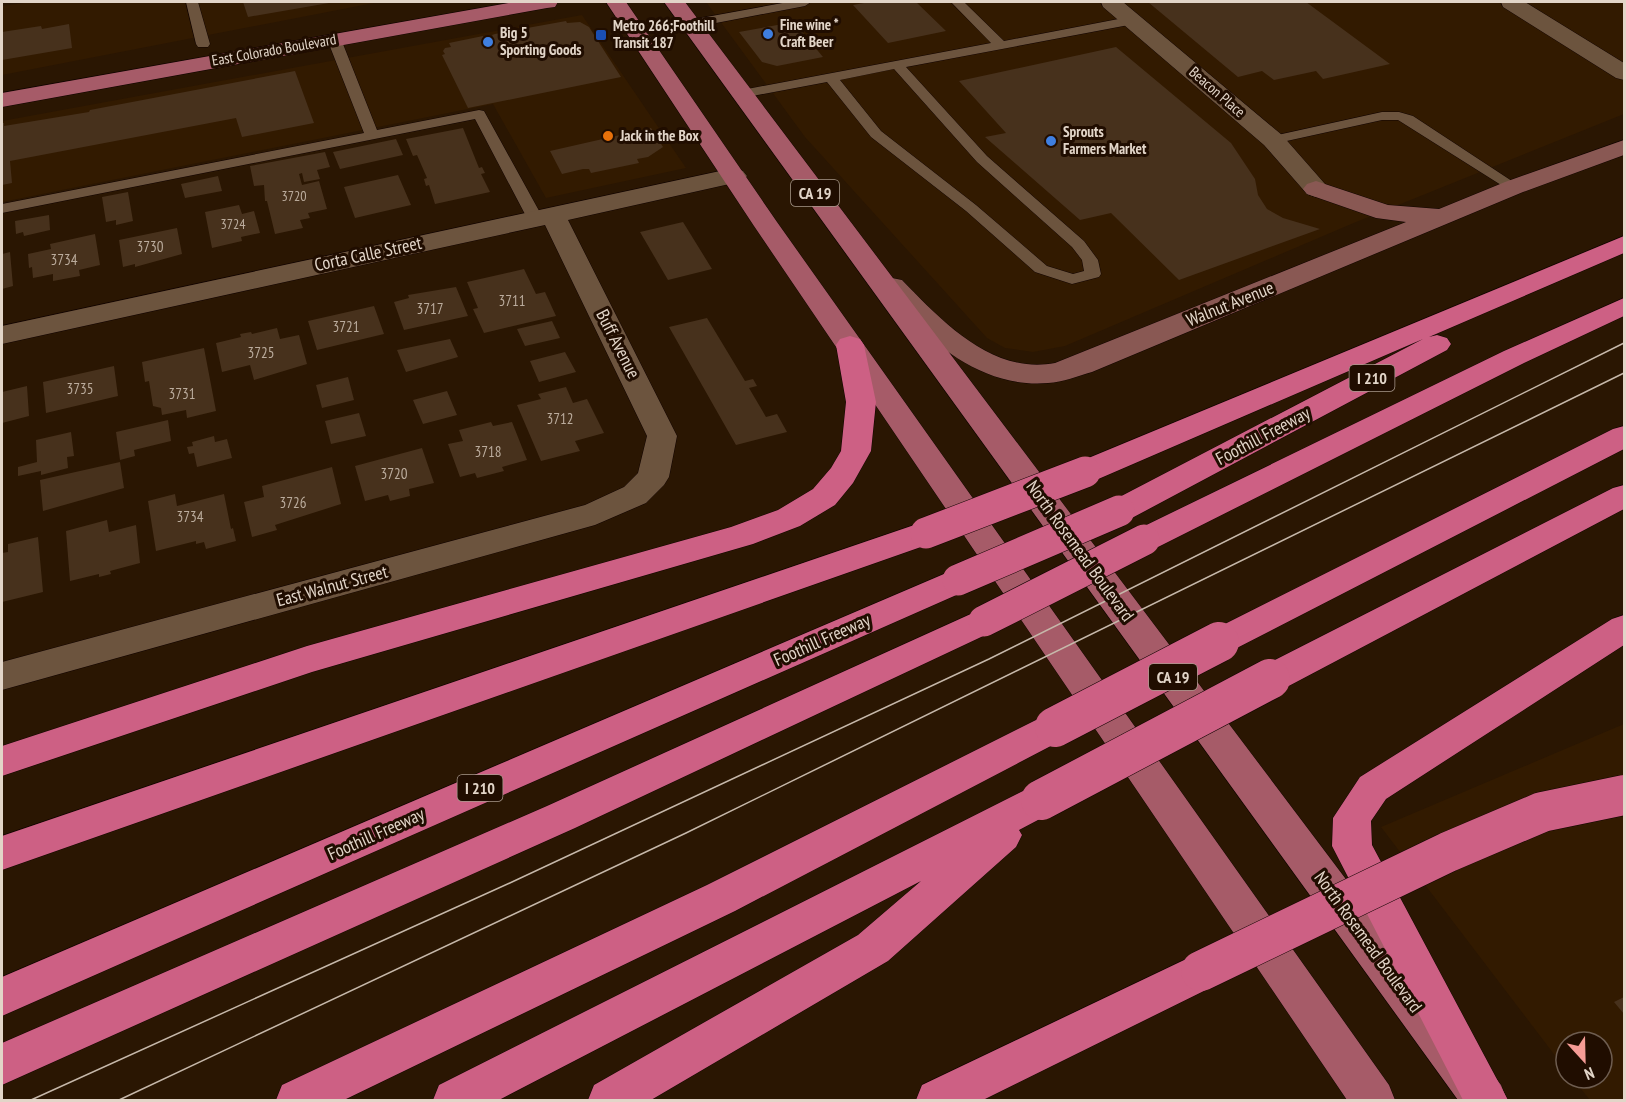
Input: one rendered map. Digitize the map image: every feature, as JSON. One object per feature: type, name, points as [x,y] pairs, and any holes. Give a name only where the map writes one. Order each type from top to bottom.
[{"type":"highway","points":[[2,853],[926,533],[1085,471],[1624,245]]},
{"type":"highway","name":"Foothill Freeway","points":[[2,997],[1119,511],[1624,245]]},
{"type":"highway","points":[[2,1064],[561,817],[984,621],[1514,357],[1624,306]]},
{"type":"highway","points":[[2,761],[307,660],[741,536],[789,518],[824,497],[842,475],[856,451],[861,402],[850,345]]},
{"type":"highway","points":[[298,1101],[721,898],[1624,436]]},
{"type":"highway","points":[[455,1101],[1041,800],[1624,496]]},
{"type":"highway","points":[[1486,1101],[1352,846],[1352,818],[1373,788],[1624,628]]},
{"type":"highway","points":[[938,1101],[1448,852],[1542,812],[1624,795]]},
{"type":"highway","points":[[610,1101],[873,948],[1041,800]]},
{"type":"main road","name":"East Colorado Boulevard","points":[[2,80],[440,2]]},
{"type":"main road","name":"East Colorado Boulevard","points":[[2,100],[547,2]]},
{"type":"main road","points":[[616,2],[850,345],[1373,1101]]},
{"type":"main road","name":"North Rosemead Boulevard","points":[[674,2],[1486,1101]]},
{"type":"main road","name":"Walnut Avenue","points":[[861,254],[951,342],[1004,370],[1047,374],[1082,364],[1514,187],[1624,147]]},
{"type":"main road","points":[[1316,189],[1385,213],[1445,216]]},
{"type":"street","name":"Beacon Place","points":[[1111,2],[1273,141],[1316,189]]},
{"type":"street","points":[[1511,2],[1624,74]]},
{"type":"street","name":"Corta Calle Street","points":[[2,335],[734,176]]},
{"type":"street","name":"Buff Avenue","points":[[544,216],[654,414],[662,436],[653,477]]},
{"type":"street","name":"East Walnut Street","points":[[2,676],[595,514],[635,495],[653,477]]},
{"type":"lane","points":[[192,2],[203,44]]},
{"type":"lane","points":[[690,24],[805,2]]},
{"type":"lane","points":[[957,2],[1000,44]]},
{"type":"lane","points":[[742,94],[1134,20]]},
{"type":"lane","points":[[334,39],[372,135]]},
{"type":"lane","points":[[832,78],[876,134],[971,208],[1041,269],[1072,279],[1093,274],[1090,260],[1078,244],[982,159],[897,65]]},
{"type":"lane","points":[[2,209],[479,114],[544,216]]},
{"type":"lane","points":[[1273,141],[1382,116],[1399,116],[1408,119],[1514,187]]},
{"type":"shaded area","points":[[31,2],[379,2],[2,75],[2,6]]},
{"type":"shaded area","points":[[706,2],[1624,2],[1624,114],[1356,222],[1065,346],[1033,352],[1005,348],[987,338],[805,137]]},
{"type":"shaded area","points":[[582,15],[686,168],[546,198],[493,104],[2,202],[2,121]]},
{"type":"shaded area","points":[[1624,724],[1624,1100],[1590,1100],[1582,1090],[1614,1090],[1614,1030],[1554,1030],[1554,1054],[1381,827]]},
{"type":"building","points":[[243,2],[329,2],[329,3],[248,17]]},
{"type":"building","points":[[863,2],[916,2],[946,31],[888,43],[853,5]]},
{"type":"building","points":[[1148,2],[1306,2],[1390,64],[1323,79],[1316,71],[1274,80],[1262,71],[1238,77]]},
{"type":"building","points":[[566,21],[567,23],[580,22],[589,27],[621,77],[468,108],[442,55],[445,54],[443,51],[445,48],[451,47],[449,43],[483,36],[485,41],[494,39],[492,35],[495,34]]},
{"type":"building","points":[[794,22],[823,57],[777,66],[762,62],[739,32]]},
{"type":"building","points":[[69,24],[72,48],[2,60],[2,32]]},
{"type":"building","points":[[1116,47],[1231,143],[1255,179],[1258,195],[1267,209],[1283,218],[1320,229],[1179,280],[1111,213],[1080,220],[985,137],[1006,133],[959,81]]},
{"type":"building","points":[[295,71],[314,123],[242,137],[236,118],[10,161],[12,183],[2,185],[2,123],[4,126],[89,112]]},
{"type":"building","points":[[463,128],[479,168],[482,167],[485,173],[481,174],[490,192],[435,204],[429,185],[426,186],[424,179],[427,178],[417,155],[413,156],[406,139]]},
{"type":"building","points":[[651,128],[663,147],[648,157],[637,159],[639,163],[591,173],[589,169],[583,169],[562,174],[550,151]]},
{"type":"building","points":[[396,139],[403,155],[340,169],[333,152]]},
{"type":"building","points":[[325,152],[330,167],[317,170],[320,179],[304,182],[302,173],[299,174],[302,185],[319,181],[327,209],[308,213],[310,218],[300,220],[303,228],[275,234],[267,201],[265,201],[264,185],[254,186],[250,166]]},
{"type":"building","points":[[398,175],[411,205],[355,218],[344,187]]},
{"type":"building","points":[[218,176],[222,191],[185,198],[181,184]]},
{"type":"building","points":[[128,192],[133,221],[116,225],[116,220],[106,222],[102,197]]},
{"type":"building","points":[[239,205],[242,214],[254,211],[260,233],[241,237],[242,241],[212,248],[205,212]]},
{"type":"building","points":[[49,215],[50,230],[24,236],[23,232],[16,234],[15,221]]},
{"type":"building","points":[[683,222],[712,269],[668,280],[640,232]]},
{"type":"building","points":[[177,228],[182,254],[135,267],[135,264],[123,267],[119,240]]},
{"type":"building","points":[[95,234],[100,265],[79,270],[80,276],[53,281],[53,274],[33,278],[32,267],[29,268],[28,254],[51,249],[50,244]]},
{"type":"building","points":[[10,252],[13,286],[2,289],[2,254]]},
{"type":"building","points":[[524,269],[536,294],[545,292],[556,316],[484,333],[473,309],[478,308],[467,282]]},
{"type":"building","points":[[456,287],[468,316],[404,330],[394,302],[409,298],[408,295]]},
{"type":"building","points":[[374,306],[384,334],[317,350],[308,321]]},
{"type":"building","points":[[707,318],[745,381],[753,379],[757,386],[749,388],[766,417],[777,414],[787,432],[736,445],[669,327]]},
{"type":"building","points":[[552,321],[560,338],[525,346],[517,329]]},
{"type":"building","points":[[277,328],[280,339],[299,335],[307,364],[254,380],[250,365],[222,372],[216,343],[241,337],[240,334],[251,332],[252,334]]},
{"type":"building","points":[[450,339],[458,357],[406,372],[397,350]]},
{"type":"building","points":[[204,348],[216,411],[187,418],[186,410],[162,415],[161,408],[153,406],[149,381],[145,382],[142,362]]},
{"type":"building","points":[[565,352],[576,372],[539,382],[530,361]]},
{"type":"building","points":[[114,366],[118,396],[46,413],[43,382]]},
{"type":"building","points":[[348,377],[354,400],[322,408],[316,385]]},
{"type":"building","points":[[27,386],[29,416],[2,423],[2,392]]},
{"type":"building","points":[[566,387],[573,403],[587,399],[604,433],[575,441],[580,451],[541,461],[517,405],[541,399],[538,394]]},
{"type":"building","points":[[447,391],[457,415],[423,424],[413,400]]},
{"type":"building","points":[[359,413],[366,436],[331,444],[325,421]]},
{"type":"building","points":[[168,420],[171,441],[134,450],[135,456],[120,460],[116,432]]},
{"type":"building","points":[[491,422],[493,426],[512,422],[527,460],[502,467],[504,471],[477,478],[475,473],[460,477],[448,444],[463,441],[459,430]]},
{"type":"building","points":[[71,432],[74,456],[67,457],[68,468],[41,475],[41,471],[18,476],[18,467],[37,462],[36,440]]},
{"type":"building","points":[[214,436],[215,442],[227,439],[232,458],[197,467],[194,453],[189,454],[187,447],[193,446],[192,442]]},
{"type":"building","points":[[422,448],[434,483],[409,489],[410,496],[390,501],[388,495],[365,501],[355,466]]},
{"type":"building","points":[[120,462],[124,488],[43,511],[40,480]]},
{"type":"building","points":[[332,467],[341,504],[275,525],[277,530],[252,537],[244,502],[264,497],[262,486]]},
{"type":"building","points":[[175,494],[177,506],[224,494],[231,529],[233,528],[236,541],[206,549],[204,542],[196,544],[196,541],[156,551],[148,501]]},
{"type":"building","points":[[107,520],[109,532],[136,525],[140,563],[110,571],[111,574],[99,577],[99,574],[70,581],[66,531]]},
{"type":"building","points":[[38,537],[43,592],[2,602],[2,553],[8,552],[8,544]]},
{"type":"building","points":[[1624,997],[1624,1014],[1614,1002]]},
{"type":"tram line","points":[[31,1100],[512,882],[989,659],[1624,343]]},
{"type":"tram line","points":[[119,1100],[686,833],[1624,373]]},
{"type":"place","name":"Fine wine * Craft Beer","points":[[768,34]]},
{"type":"place","name":"Metro 266;Foothill Transit 187","points":[[601,35]]},
{"type":"place","name":"Big 5 Sporting Goods","points":[[488,42]]},
{"type":"place","name":"Jack in the Box","points":[[608,136]]},
{"type":"place","name":"Sprouts Farmers Market","points":[[1051,141]]}]
